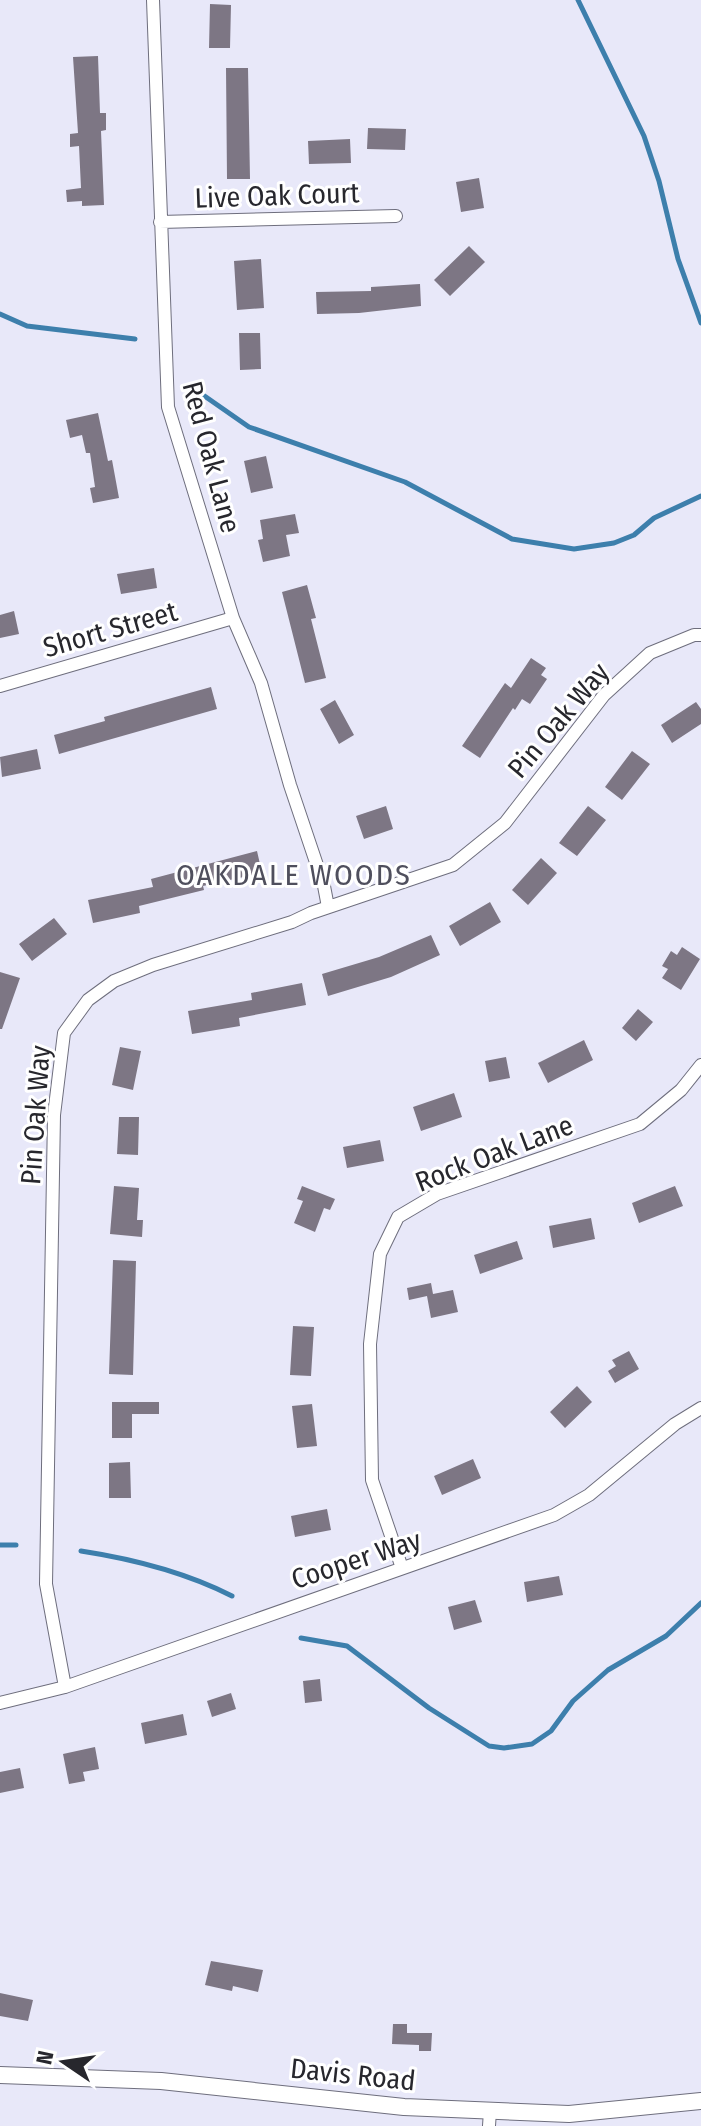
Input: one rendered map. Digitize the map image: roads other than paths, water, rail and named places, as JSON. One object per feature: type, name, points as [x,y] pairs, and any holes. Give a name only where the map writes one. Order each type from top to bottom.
[{"type":"street","name":"Red Oak Lane","points":[[153,0],[168,407],[233,618],[261,683],[328,907]]},
{"type":"street","name":"Live Oak Court","points":[[160,222],[396,216]]},
{"type":"street","name":"Short Street","points":[[0,686],[233,618]]},
{"type":"street","name":"Pin Oak Way","points":[[65,1687],[46,1584],[54,1115],[64,1033],[88,1000],[114,981],[153,965],[292,922],[453,865],[505,823],[604,695],[650,653],[701,635]]},
{"type":"street","name":"Rock Oak Lane","points":[[402,1568],[372,1480],[370,1344],[380,1254],[398,1217],[437,1194],[640,1124],[681,1090],[701,1065]]},
{"type":"street","name":"Cooper Way","points":[[0,1703],[65,1687],[554,1515],[589,1495],[675,1424],[701,1408]]},
{"type":"street","name":"Davis Road","points":[[0,2075],[161,2081],[490,2118],[518,2119],[701,2101]]},
{"type":"waterway","points":[[578,0],[644,136],[659,181],[678,259],[701,323]]},
{"type":"waterway","points":[[0,314],[27,326],[135,339]]},
{"type":"waterway","points":[[193,388],[249,427],[405,482],[512,539],[574,549],[614,543],[634,535],[654,518],[701,496]]},
{"type":"waterway","points":[[0,1545],[16,1545]]},
{"type":"waterway","points":[[81,1551],[158,1568],[232,1596]]},
{"type":"waterway","points":[[301,1638],[347,1646],[429,1708],[489,1746],[504,1748],[532,1744],[551,1731],[573,1701],[608,1670],[666,1636],[701,1603]]},
{"type":"district","name":"OAKDALE WOODS","points":[[294,875]]}]
